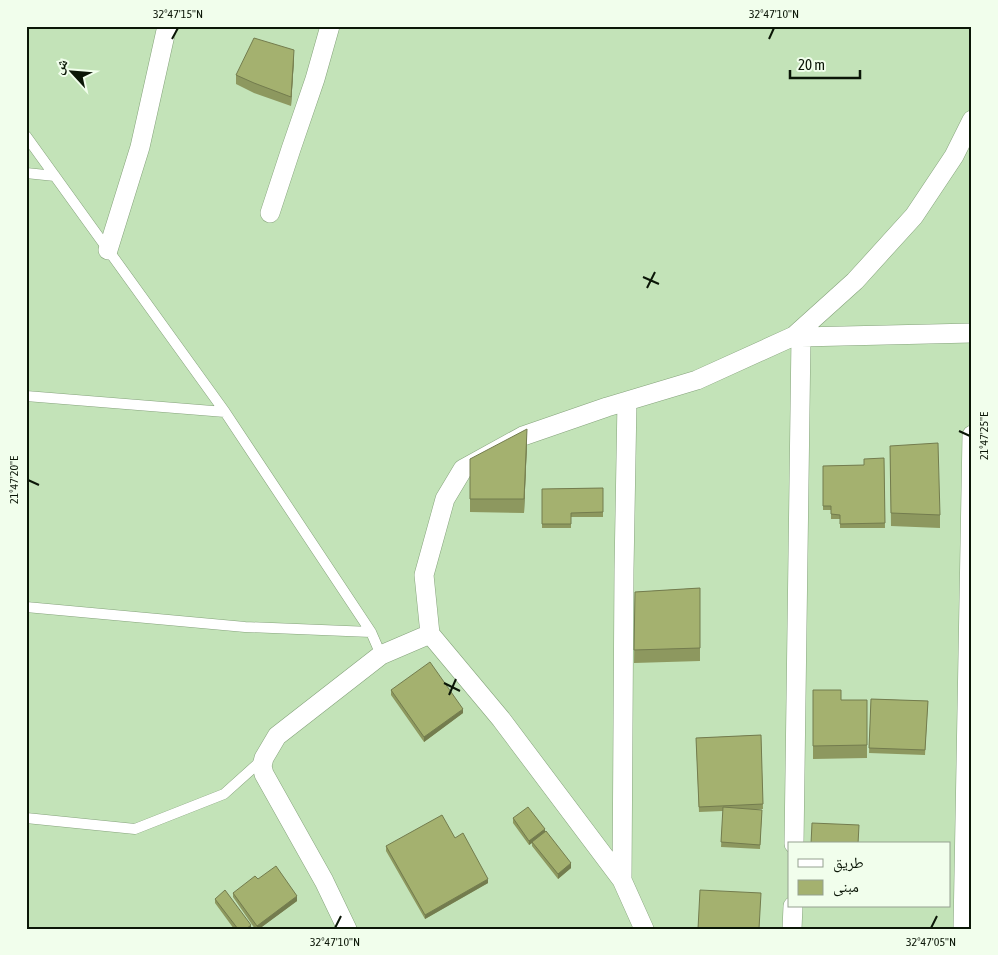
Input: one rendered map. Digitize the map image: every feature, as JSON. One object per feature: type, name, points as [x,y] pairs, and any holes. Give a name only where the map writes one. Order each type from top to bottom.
[{"type":"street","points":[[108,250],[140,147],[167,26]]},
{"type":"street","points":[[270,213],[315,79],[330,26]]},
{"type":"street","points":[[644,929],[622,880],[501,719],[430,634],[424,575],[445,500],[463,469],[522,436],[697,380],[798,337],[855,281],[914,216],[954,156],[972,120]]},
{"type":"street","points":[[798,337],[972,333]]},
{"type":"street","points":[[794,842],[798,337]]},
{"type":"street","points":[[622,880],[627,401]]},
{"type":"street","points":[[964,929],[972,435]]},
{"type":"street","points":[[347,929],[324,881],[264,774],[262,766],[264,758],[277,736],[382,655],[430,634]]},
{"type":"street","points":[[792,929],[793,908]]},
{"type":"lane","points":[[26,136],[225,412],[371,632],[382,655]]},
{"type":"lane","points":[[26,174],[55,176]]},
{"type":"lane","points":[[26,396],[225,412]]},
{"type":"lane","points":[[26,606],[245,627],[371,632]]},
{"type":"lane","points":[[26,818],[135,828],[224,794],[264,758]]},
{"type":"building","points":[[254,38],[294,50],[291,97],[236,75]]},
{"type":"building","points":[[527,429],[524,499],[470,499],[470,459]]},
{"type":"building","points":[[938,443],[940,515],[891,513],[890,446]]},
{"type":"building","points":[[884,458],[885,523],[840,524],[840,515],[831,514],[831,506],[823,506],[823,466],[864,465],[864,459]]},
{"type":"building","points":[[603,488],[603,512],[571,513],[571,524],[542,524],[542,489]]},
{"type":"building","points":[[700,588],[700,648],[634,650],[635,592]]},
{"type":"building","points":[[430,662],[463,709],[424,737],[391,690]]},
{"type":"building","points":[[813,690],[841,690],[841,700],[867,700],[867,745],[813,746]]},
{"type":"building","points":[[871,699],[928,701],[925,750],[869,748]]},
{"type":"building","points":[[761,735],[763,804],[699,807],[696,738]]},
{"type":"building","points":[[528,807],[545,829],[529,841],[513,818]]},
{"type":"building","points":[[723,807],[762,810],[760,845],[721,842]]},
{"type":"building","points":[[442,815],[455,838],[463,833],[488,879],[425,915],[386,846]]},
{"type":"building","points":[[812,823],[859,825],[858,842],[811,842]]},
{"type":"building","points":[[546,831],[571,863],[558,874],[532,842]]},
{"type":"building","points":[[276,866],[297,896],[257,926],[233,893],[255,876],[258,879]]},
{"type":"building","points":[[225,890],[251,925],[246,929],[238,929],[215,899]]},
{"type":"building","points":[[700,890],[761,893],[759,929],[698,929]]}]
